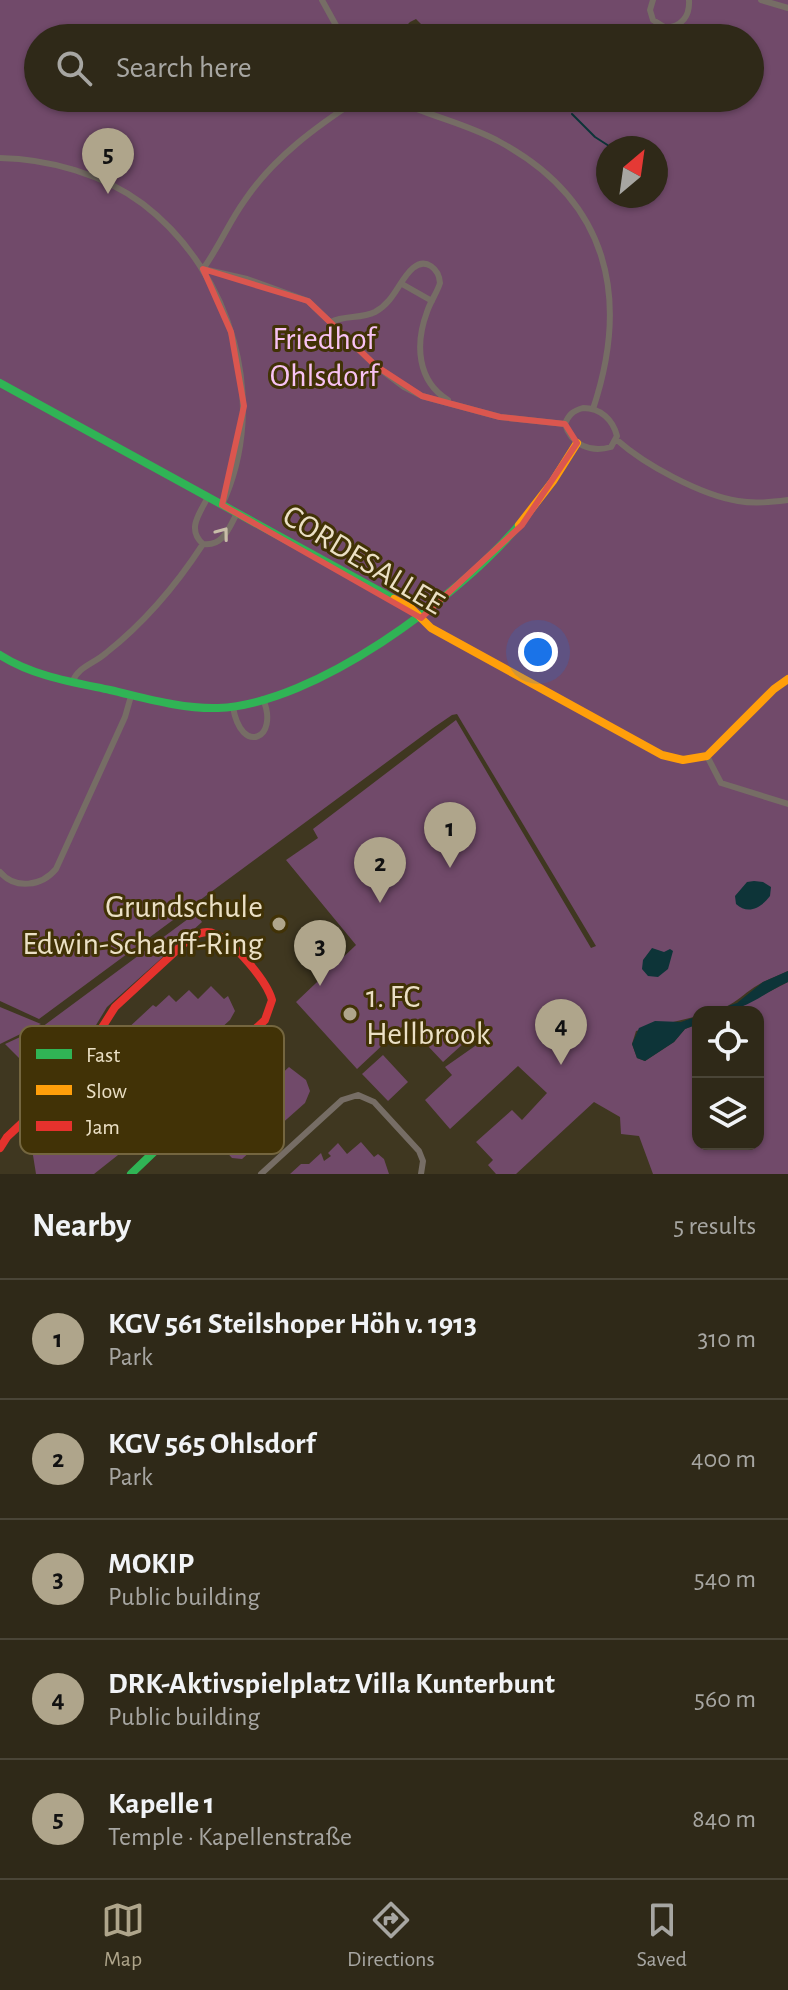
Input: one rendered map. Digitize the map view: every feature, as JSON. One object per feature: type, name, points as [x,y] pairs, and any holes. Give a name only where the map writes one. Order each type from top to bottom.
[{"type":"street","points":[[322,0],[335,24]]},
{"type":"street","points":[[653,0],[650,10],[653,20],[660,24]]},
{"type":"street","points":[[677,24],[682,22],[689,11],[689,0]]},
{"type":"street","points":[[761,0],[788,8]]},
{"type":"street","points":[[203,269],[245,200],[267,171],[306,136],[342,112]]},
{"type":"street","points":[[427,112],[473,129],[514,150],[550,178],[585,220],[606,268],[612,320],[607,359],[593,409]]},
{"type":"street","points":[[0,158],[66,168],[124,192],[174,232],[203,269],[231,332],[244,406],[233,475],[222,505]]},
{"type":"street","points":[[331,322],[373,313],[384,306],[414,267],[423,264],[432,266],[438,271],[440,280],[422,331],[422,370],[430,383],[454,404]]},
{"type":"street","points":[[203,269],[247,279],[300,297],[376,366],[422,396],[500,417],[565,424]]},
{"type":"street","points":[[402,284],[432,301]]},
{"type":"street","name":"CORDESALLEE","points":[[0,383],[411,608],[431,628],[662,755],[683,760],[707,756]]},
{"type":"street","points":[[617,440],[611,447],[597,450],[577,443],[565,424],[569,414],[593,409],[611,422],[617,440],[677,478],[711,493],[739,501],[788,500]]},
{"type":"street","points":[[0,669],[3,657],[30,670],[192,708],[233,707],[319,678],[421,618],[472,578],[522,525],[550,489],[577,443]]},
{"type":"street","points":[[208,497],[193,528],[197,540],[203,544],[219,542],[237,513]]},
{"type":"street","points":[[73,681],[78,671],[119,643],[153,608],[203,544]]},
{"type":"street","points":[[788,679],[707,756],[721,783],[788,804]]},
{"type":"street","points":[[0,872],[7,881],[18,884],[43,881],[56,869],[125,717],[131,696]]},
{"type":"street","points":[[233,707],[239,730],[244,735],[257,736],[263,733],[268,721],[269,712],[263,699]]},
{"type":"street","points":[[103,1026],[114,1008],[191,937],[211,932],[223,938],[271,991],[273,1004],[267,1019],[259,1026]]},
{"type":"street","points":[[284,1153],[340,1102],[355,1095],[374,1102],[418,1149],[423,1161],[421,1174]]},
{"type":"street","points":[[0,1148],[20,1125]]},
{"type":"street","points":[[131,1174],[152,1154]]},
{"type":"street","points":[[261,1174],[283,1154]]},
{"type":"highlighted area","points":[[203,269],[308,301],[376,366],[422,396],[500,417],[565,424],[577,443],[522,525],[421,618],[222,505],[244,406],[231,332]]},
{"type":"green space","name":"Friedhof Ohlsdorf","points":[[0,0],[788,0],[788,971],[763,982],[727,1006],[692,1006],[692,1017],[636,1031],[632,1044],[637,1058],[645,1061],[692,1026],[692,1150],[764,1150],[764,1006],[742,1006],[788,982],[788,1174],[653,1174],[639,1136],[621,1134],[620,1117],[594,1102],[516,1174],[496,1174],[488,1165],[493,1160],[476,1142],[512,1110],[522,1120],[547,1093],[518,1066],[450,1129],[425,1100],[452,1075],[445,1067],[485,1039],[485,1024],[443,1062],[411,1028],[404,1025],[357,1069],[296,1002],[356,945],[286,860],[318,838],[313,829],[456,720],[591,948],[596,946],[457,714],[433,728],[39,1019],[0,1001]]},
{"type":"green space","points":[[196,913],[202,922],[107,1007],[95,1026],[43,1026]]},
{"type":"green space","points":[[211,986],[224,999],[228,996],[235,1011],[223,1026],[130,1026],[169,995],[176,1002],[189,990],[198,999]]},
{"type":"green space","points":[[0,1007],[41,1024],[20,1026],[20,1034],[0,1044]]},
{"type":"green space","points":[[20,1037],[20,1059],[5,1044]]},
{"type":"green space","points":[[383,1055],[408,1082],[388,1101],[362,1074]]},
{"type":"green space","points":[[289,1067],[306,1080],[310,1091],[305,1103],[284,1122],[284,1072]]},
{"type":"green space","points":[[361,1142],[374,1157],[378,1154],[384,1159],[389,1174],[290,1174],[321,1153],[324,1161],[331,1156],[328,1153],[338,1143],[347,1154]]},
{"type":"green space","points":[[33,1154],[119,1154],[94,1174],[36,1174]]},
{"type":"green space","points":[[228,1154],[248,1154],[242,1159],[232,1158]]},
{"type":"water","points":[[754,881],[771,887],[770,896],[754,909],[745,909],[736,904],[735,896],[747,882]]},
{"type":"water","points":[[652,948],[673,951],[668,969],[658,977],[648,976],[642,969],[643,960]]},
{"type":"water","points":[[788,971],[788,982],[751,1002],[728,1006],[737,1003],[763,982]]},
{"type":"water","points":[[692,1018],[692,1026],[645,1061],[637,1058],[632,1044],[639,1028],[655,1021],[681,1022]]},
{"type":"waterway","points":[[572,114],[596,138]]},
{"type":"traffic: fast","points":[[0,383],[394,599]]},
{"type":"traffic: fast","points":[[0,655],[53,677],[190,707],[218,708],[256,702],[297,688],[340,668],[382,642],[459,584],[519,525]]},
{"type":"traffic: fast","points":[[131,1174],[152,1154]]},
{"type":"traffic: slow","points":[[519,525],[577,443]]},
{"type":"traffic: slow","points":[[394,599],[411,608],[431,628],[662,755],[683,760],[707,756],[788,679]]},
{"type":"traffic: jam","points":[[103,1026],[115,1007],[191,937],[206,932],[223,938],[240,953],[264,983],[272,1000],[265,1020],[258,1026]]},
{"type":"traffic: jam","points":[[0,1148],[20,1125]]},
{"type":"place","name":"Kapelle 1","points":[[108,194]]},
{"type":"place","name":"KGV 561 Steilshoper Höh v. 1913","points":[[450,868]]},
{"type":"place","name":"KGV 565 Ohlsdorf","points":[[380,903]]},
{"type":"place","name":"Grundschule Edwin-Scharff-Ring","points":[[279,924]]},
{"type":"place","name":"MOKIP","points":[[320,986]]},
{"type":"place","name":"1. FC Hellbrook","points":[[350,1014]]},
{"type":"place","name":"DRK-Aktivspielplatz Villa Kunterbunt","points":[[561,1065]]}]
